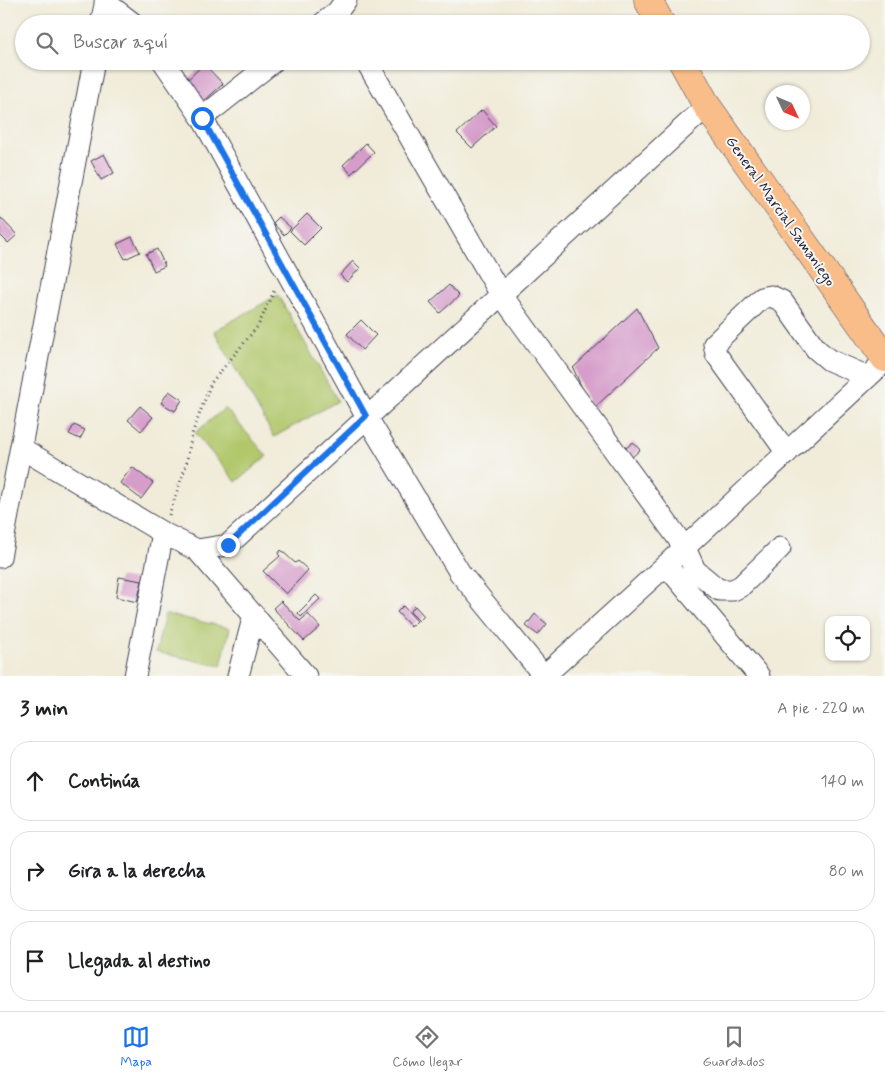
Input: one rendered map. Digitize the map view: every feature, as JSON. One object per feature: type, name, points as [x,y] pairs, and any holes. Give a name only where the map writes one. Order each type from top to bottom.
[{"type":"main road","points":[[648,0],[656,15]]},
{"type":"main road","name":"General Marcial Samaniego","points":[[687,70],[707,106],[879,365]]},
{"type":"street","points":[[103,15],[106,1],[123,15]]},
{"type":"street","points":[[0,557],[92,70]]},
{"type":"street","points":[[169,70],[202,118],[366,416],[460,573],[544,676],[685,548],[879,365]]},
{"type":"street","points":[[202,118],[263,70]]},
{"type":"street","points":[[371,70],[500,293],[685,548],[695,570],[702,578],[719,590],[725,591],[741,586],[780,548]]},
{"type":"street","points":[[197,550],[228,545],[500,293],[707,106]]},
{"type":"street","points":[[787,453],[716,354],[714,344],[721,336],[762,298],[771,296],[782,301],[816,349],[829,360],[879,365]]},
{"type":"street","points":[[21,448],[162,533],[197,550],[306,676]]},
{"type":"street","points":[[135,676],[162,533]]},
{"type":"street","points":[[666,565],[758,676]]},
{"type":"street","points":[[238,676],[254,615]]},
{"type":"path","points":[[162,533],[186,465],[192,434],[211,384],[258,326],[285,268]]},
{"type":"green space","points":[[278,295],[338,401],[274,437],[214,331]]},
{"type":"green space","points":[[225,408],[267,456],[236,482],[195,433]]},
{"type":"green space","points":[[165,614],[230,628],[221,666],[156,652]]},
{"type":"building","points":[[198,70],[210,70],[223,84],[203,102],[185,82]]},
{"type":"building","points":[[482,110],[496,126],[472,148],[457,133]]},
{"type":"building","points":[[366,143],[374,152],[351,174],[343,165]]},
{"type":"building","points":[[104,154],[114,173],[101,180],[91,161]]},
{"type":"building","points":[[307,214],[321,228],[304,245],[290,231]]},
{"type":"building","points":[[0,217],[17,235],[8,243],[0,235]]},
{"type":"building","points":[[279,217],[291,228],[284,235],[273,223]]},
{"type":"building","points":[[132,237],[140,252],[125,259],[117,244]]},
{"type":"building","points":[[157,249],[165,266],[154,271],[146,254]]},
{"type":"building","points":[[353,261],[360,268],[347,282],[340,275]]},
{"type":"building","points":[[449,285],[459,296],[440,313],[430,302]]},
{"type":"building","points":[[637,308],[658,348],[592,410],[573,368]]},
{"type":"building","points":[[361,320],[376,335],[362,350],[347,334]]},
{"type":"building","points":[[169,391],[182,400],[175,411],[161,403]]},
{"type":"building","points":[[140,406],[153,417],[141,431],[128,420]]},
{"type":"building","points":[[74,425],[85,430],[80,439],[69,434]]},
{"type":"building","points":[[633,442],[640,450],[632,457],[625,449]]},
{"type":"building","points":[[132,467],[153,483],[141,499],[120,483]]},
{"type":"building","points":[[281,550],[295,563],[298,561],[308,570],[286,594],[263,571],[280,556],[278,554]]},
{"type":"building","points":[[119,577],[142,581],[137,602],[116,597]]},
{"type":"building","points":[[316,595],[320,599],[301,617],[298,613]]},
{"type":"building","points":[[281,601],[300,621],[308,614],[320,627],[304,641],[273,608]]},
{"type":"building","points":[[403,606],[417,621],[411,627],[397,612]]},
{"type":"building","points":[[415,606],[424,616],[419,621],[410,612]]},
{"type":"building","points":[[535,614],[547,624],[538,635],[526,626]]},
{"type":"route","points":[[202,118],[366,416],[228,545]]}]
